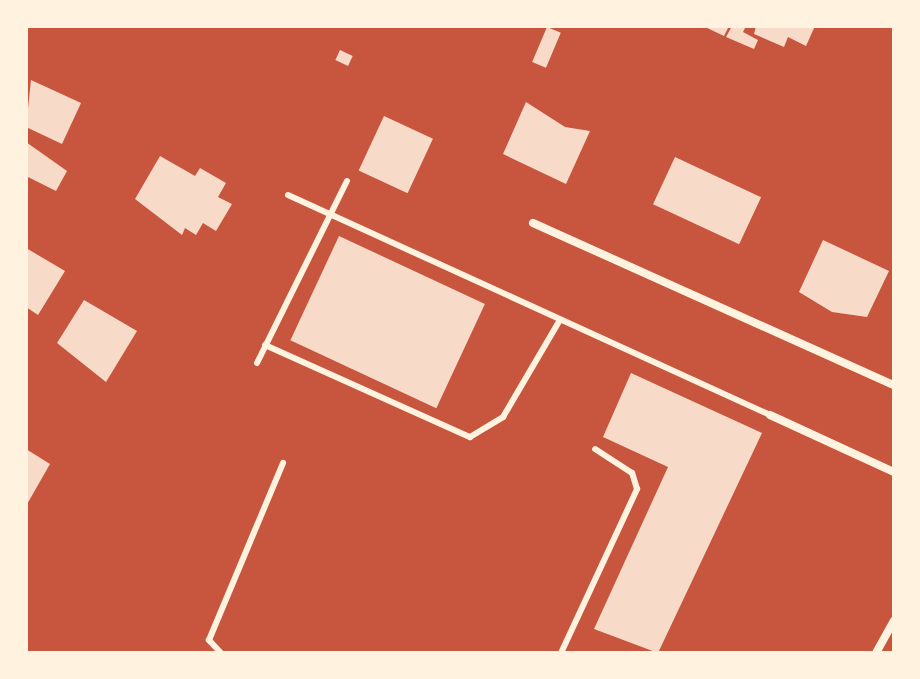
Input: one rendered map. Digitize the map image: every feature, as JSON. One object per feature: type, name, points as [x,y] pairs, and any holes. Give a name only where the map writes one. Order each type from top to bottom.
[{"type":"street","points":[[533,223],[894,385]]},
{"type":"street","points":[[770,415],[894,472]]},
{"type":"street","points":[[876,653],[894,621]]},
{"type":"lane","points":[[257,363],[327,213],[347,181]]},
{"type":"lane","points":[[288,195],[770,415]]},
{"type":"lane","points":[[265,345],[470,437],[503,417],[560,320]]},
{"type":"lane","points":[[561,653],[637,489],[632,473],[595,449]]},
{"type":"lane","points":[[221,653],[209,640],[283,463]]},
{"type":"building","points":[[703,26],[729,26],[724,36]]},
{"type":"building","points":[[732,26],[746,26],[743,32],[758,40],[754,49],[726,37]]},
{"type":"building","points":[[756,26],[815,26],[806,46],[788,37],[784,47],[754,34]]},
{"type":"building","points":[[547,27],[561,33],[546,68],[532,62]]},
{"type":"building","points":[[340,50],[353,56],[348,66],[335,60]]},
{"type":"building","points":[[31,80],[81,103],[62,144],[26,127]]},
{"type":"building","points":[[526,102],[565,127],[590,131],[566,184],[503,154]]},
{"type":"building","points":[[384,116],[433,139],[408,193],[359,170]]},
{"type":"building","points":[[26,142],[67,171],[56,191],[26,176]]},
{"type":"building","points":[[160,156],[195,176],[200,168],[226,183],[218,197],[232,204],[216,231],[203,223],[196,235],[185,228],[182,235],[135,199]]},
{"type":"building","points":[[675,157],[761,197],[739,244],[653,204]]},
{"type":"building","points":[[339,236],[485,304],[436,408],[290,340]]},
{"type":"building","points":[[823,240],[889,271],[867,317],[832,312],[799,292]]},
{"type":"building","points":[[26,248],[65,271],[38,315],[26,307]]},
{"type":"building","points":[[84,300],[137,331],[106,382],[57,343]]},
{"type":"building","points":[[631,373],[762,433],[658,653],[594,629],[668,467],[603,437]]},
{"type":"building","points":[[26,449],[50,464],[26,506]]}]
